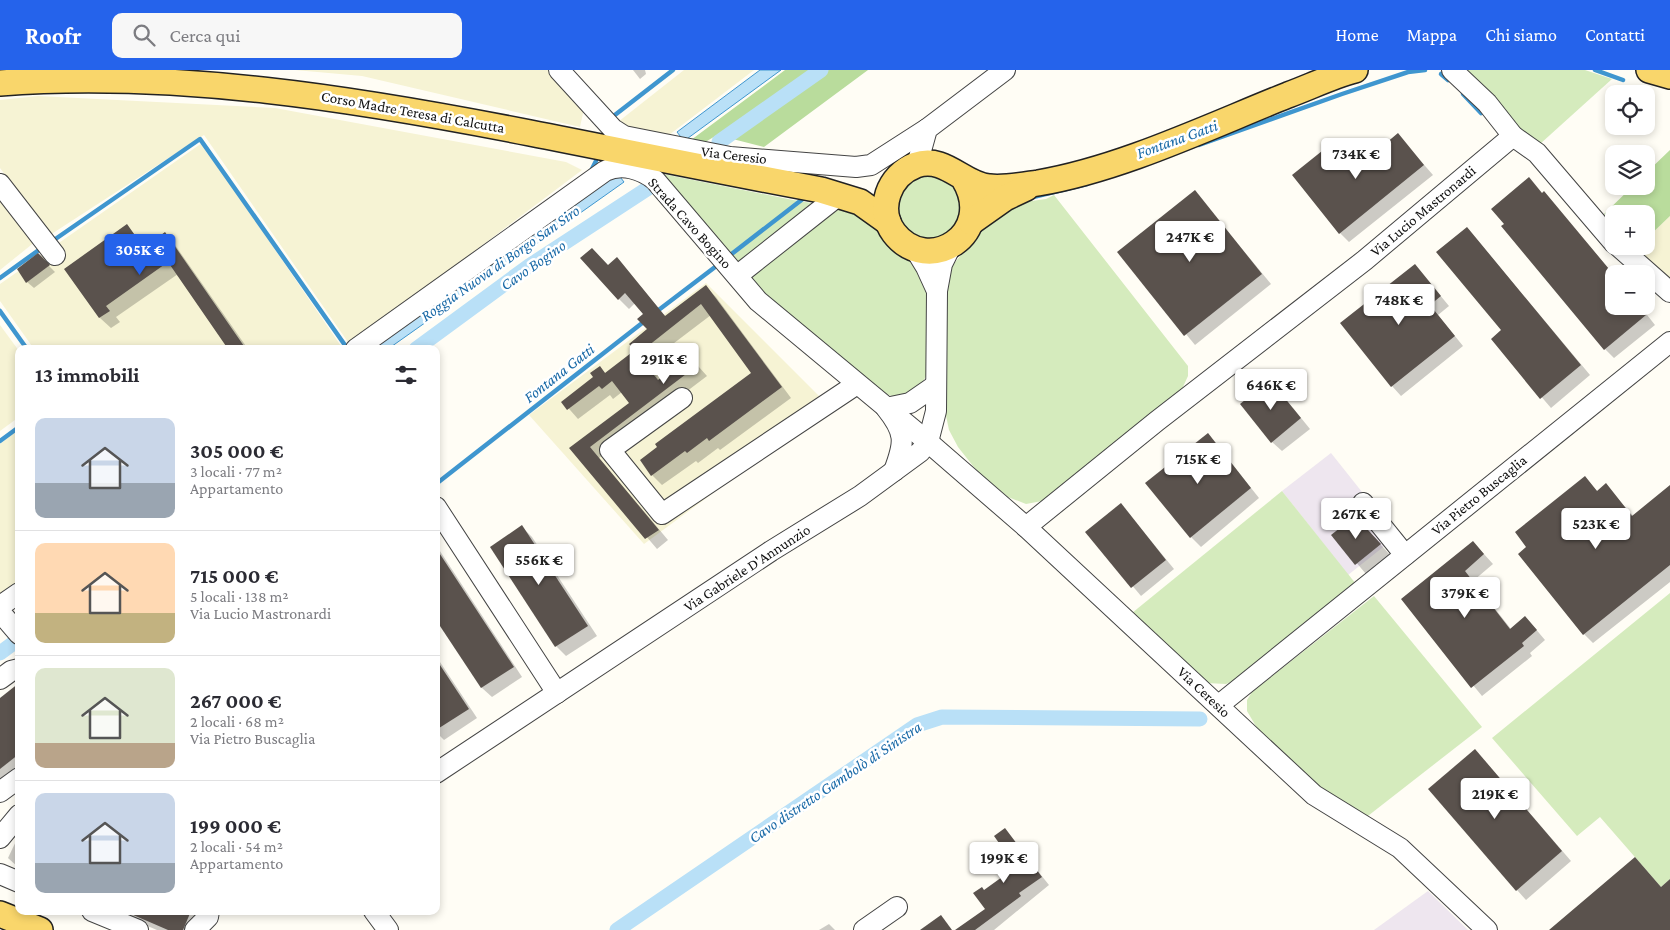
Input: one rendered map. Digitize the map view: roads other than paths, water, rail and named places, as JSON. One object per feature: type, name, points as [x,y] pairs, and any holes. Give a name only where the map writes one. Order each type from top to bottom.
[{"type":"main road","points":[[957,174],[973,200],[971,222],[963,236],[951,246],[933,251],[915,249],[899,238],[888,222],[886,201],[893,182],[904,171],[917,165],[934,163],[989,187],[1038,183],[1105,167],[1355,70]]},
{"type":"main road","points":[[1649,70],[1670,76]]},
{"type":"main road","name":"Corso Madre Teresa di Calcutta","points":[[0,83],[82,79],[155,81],[283,90],[443,116],[829,193],[860,202],[888,222]]},
{"type":"main road","name":"Corso Madre Teresa di Calcutta","points":[[829,193],[893,182]]},
{"type":"main road","points":[[971,222],[1005,198],[1038,183]]},
{"type":"main road","points":[[0,914],[35,929]]},
{"type":"street","name":"Via Ceresio","points":[[559,70],[613,129],[624,136],[730,156],[856,167],[872,166],[926,133]]},
{"type":"street","points":[[917,165],[926,133],[1006,70]]},
{"type":"street","points":[[1452,70],[1487,103],[1512,136],[1537,153],[1605,232]]},
{"type":"street","points":[[926,133],[957,174]]},
{"type":"street","name":"Via Lucio Mastronardi","points":[[1026,527],[1157,421],[1365,260],[1512,136]]},
{"type":"street","name":"Strada Cavo Bogino","points":[[362,345],[615,167],[640,171],[655,180],[738,275],[758,301],[928,442]]},
{"type":"street","points":[[0,184],[56,255]]},
{"type":"street","points":[[738,275],[829,193]]},
{"type":"street","points":[[928,442],[936,411],[937,291],[942,264],[951,246]]},
{"type":"street","points":[[915,249],[937,291]]},
{"type":"street","points":[[1628,255],[1670,292]]},
{"type":"street","name":"Via Pietro Buscaglia","points":[[1219,705],[1670,342]]},
{"type":"street","points":[[682,398],[610,450],[662,514],[857,384]]},
{"type":"street","points":[[894,472],[902,450],[903,437],[896,420],[886,408],[910,403],[936,385]]},
{"type":"street","points":[[894,472],[915,464],[930,462],[955,466],[954,456],[936,411]]},
{"type":"street","name":"Via Ceresio","points":[[928,442],[1026,527],[1314,795],[1400,848],[1487,930]]},
{"type":"street","name":"Via Gabriele D'Annunzio","points":[[440,770],[894,472],[920,452],[928,442]]},
{"type":"street","points":[[1363,503],[1405,555]]},
{"type":"street","points":[[440,513],[557,693]]},
{"type":"street","points":[[7,618],[15,601]]},
{"type":"street","points":[[0,679],[15,670]]},
{"type":"street","points":[[0,792],[15,781]]},
{"type":"street","points":[[0,838],[15,820]]},
{"type":"street","points":[[0,874],[15,880]]},
{"type":"street","points":[[864,930],[897,907]]},
{"type":"street","points":[[102,915],[138,930]]},
{"type":"street","points":[[195,930],[208,915]]},
{"type":"street","points":[[377,915],[388,930]]},
{"type":"water","points":[[760,70],[781,70],[684,141],[677,132]]},
{"type":"water","name":"Roggia Nuova di Borgo San Siro","points":[[617,173],[624,182],[394,345],[378,345]]},
{"type":"waterway","points":[[611,118],[673,70]]},
{"type":"waterway","name":"Cavo Bogino","points":[[719,142],[821,70]]},
{"type":"waterway","name":"Fontana Gatti","points":[[1199,145],[1408,72],[1425,70]]},
{"type":"waterway","name":"Fontana Gatti","points":[[1595,70],[1623,80]]},
{"type":"waterway","points":[[1441,74],[1448,80]]},
{"type":"waterway","points":[[1463,94],[1481,113]]},
{"type":"waterway","points":[[54,240],[200,139],[345,345]]},
{"type":"waterway","points":[[591,171],[596,161]]},
{"type":"waterway","name":"Fontana Gatti","points":[[1029,198],[1087,184]]},
{"type":"waterway","name":"Cavo Bogino","points":[[421,345],[529,266],[653,185]]},
{"type":"waterway","name":"Fontana Gatti","points":[[729,256],[804,198],[808,199]]},
{"type":"waterway","points":[[0,278],[43,247]]},
{"type":"waterway","name":"Fontana Gatti","points":[[656,312],[719,264]]},
{"type":"waterway","points":[[0,311],[24,345]]},
{"type":"waterway","name":"Fontana Gatti","points":[[440,481],[646,320]]},
{"type":"waterway","points":[[0,441],[15,430]]},
{"type":"waterway","name":"Cavo Bogino","points":[[0,653],[15,642]]},
{"type":"waterway","name":"Cavo distretto Gambolò di Sinistra","points":[[617,930],[917,725],[942,717],[1200,719]]}]
